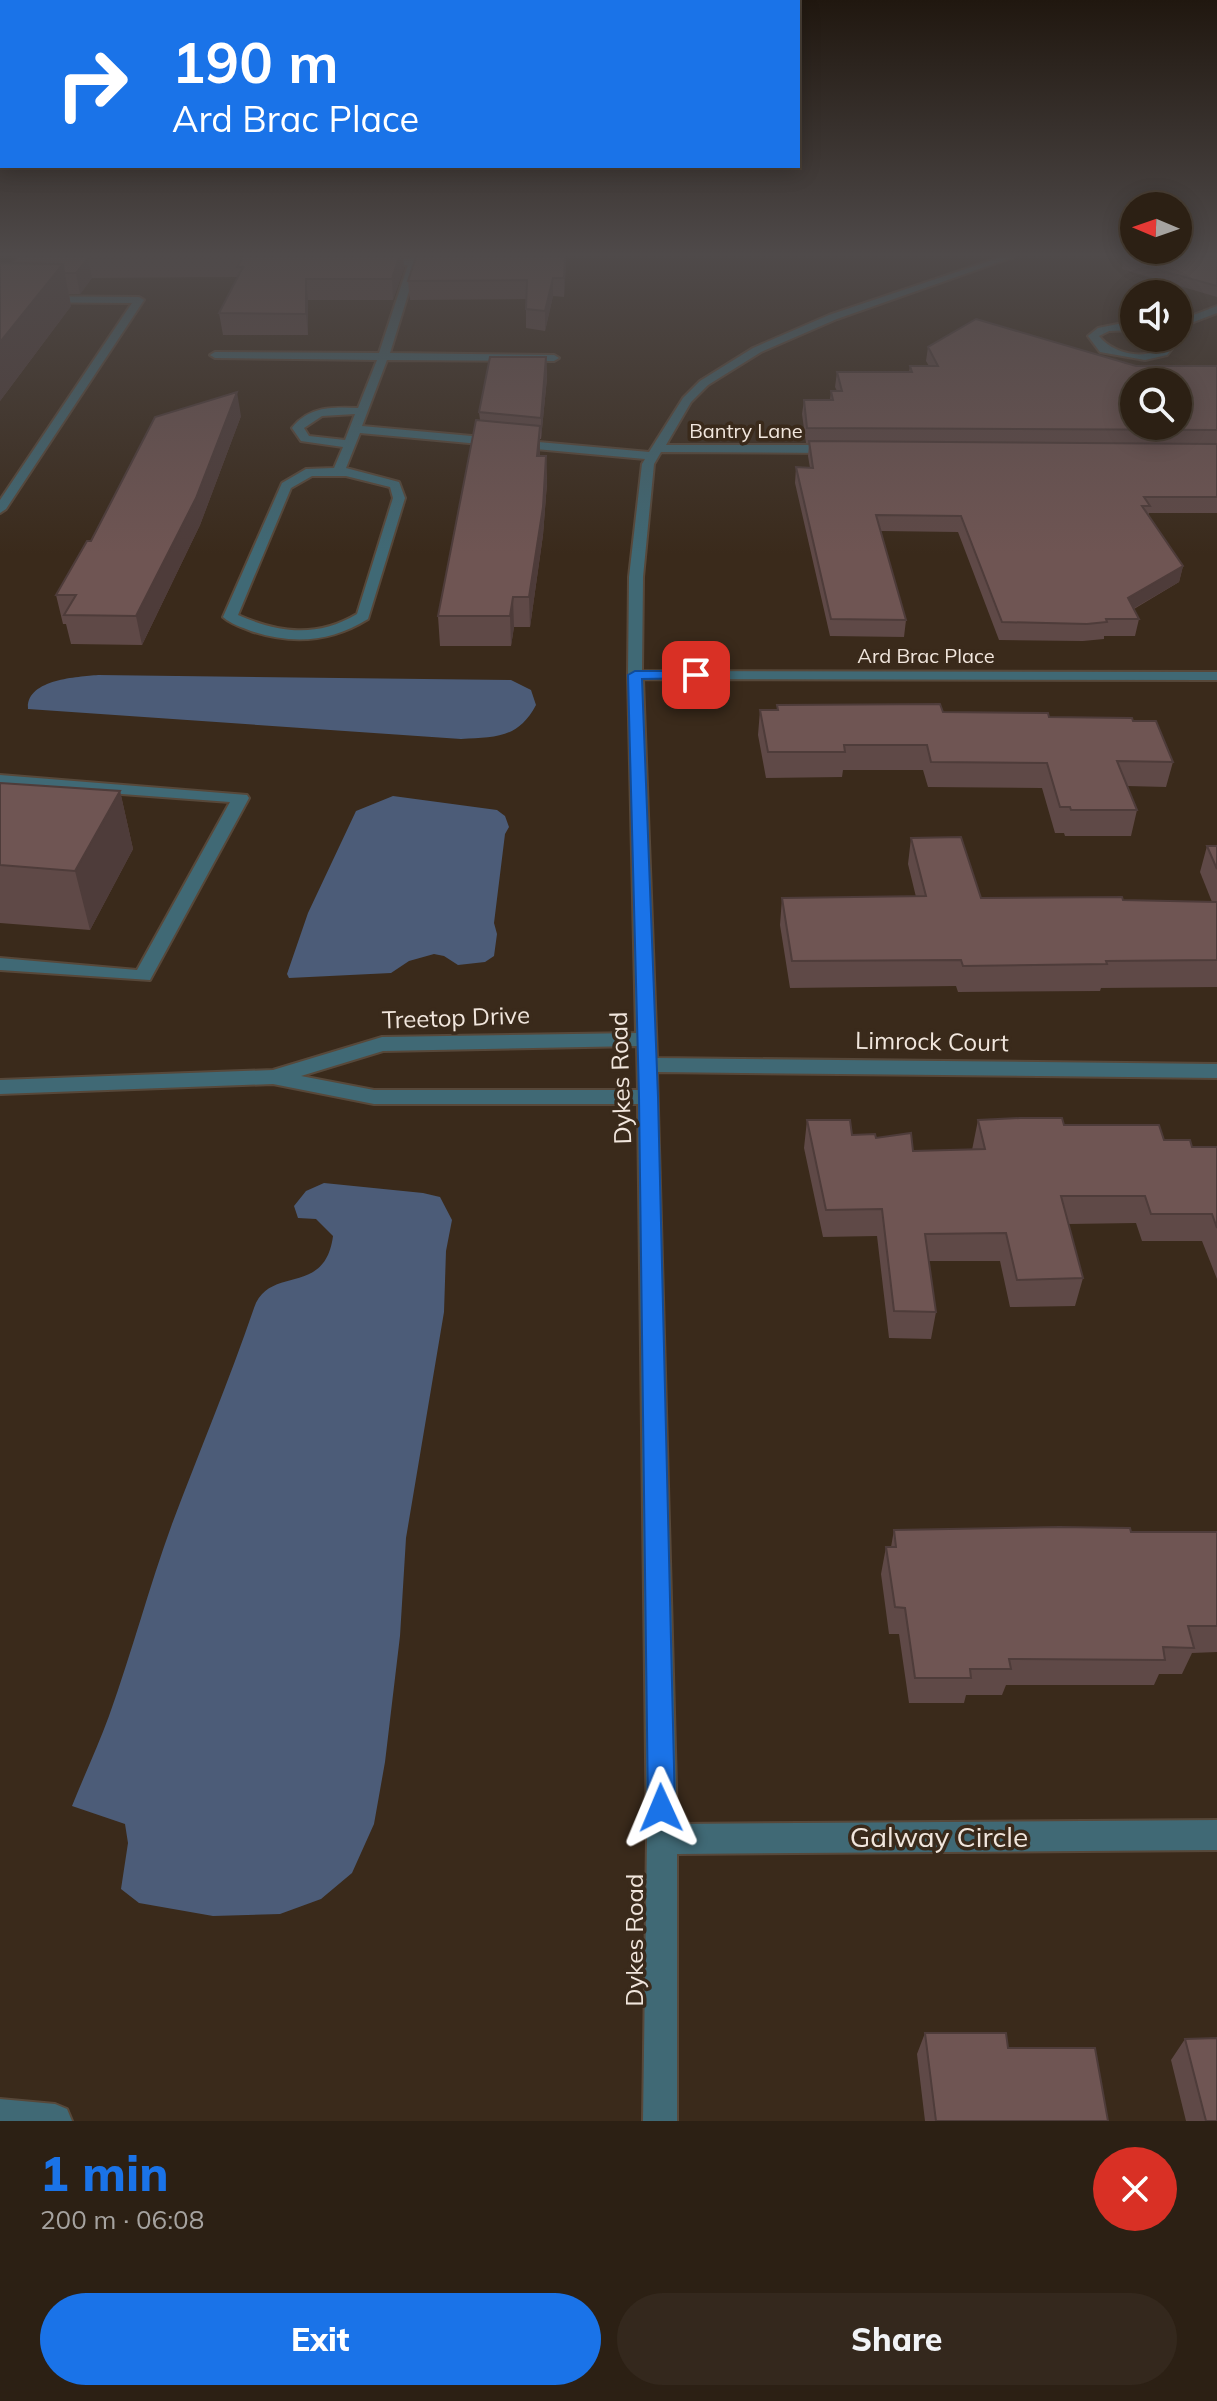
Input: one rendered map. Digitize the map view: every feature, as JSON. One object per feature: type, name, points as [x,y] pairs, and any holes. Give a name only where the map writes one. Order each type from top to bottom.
[{"type":"street","points":[[0,509],[102,356]]},
{"type":"street","points":[[297,356],[554,358]]},
{"type":"street","name":"Dykes Road","points":[[660,2121],[662,1839],[648,1097],[635,675],[636,577],[648,464],[687,400],[704,383],[747,356]]},
{"type":"street","points":[[339,472],[383,357]]},
{"type":"street","points":[[350,444],[305,439],[298,428],[307,417],[319,412],[362,411]]},
{"type":"street","name":"Bantry Lane","points":[[356,429],[656,452],[850,449]]},
{"type":"street","points":[[310,472],[339,472],[395,485],[399,498],[363,616],[349,627],[297,637],[261,632],[230,617],[286,486],[310,472]]},
{"type":"street","name":"Ard Brac Place","points":[[635,675],[1217,676]]},
{"type":"street","points":[[0,780],[241,798],[143,976],[0,964]]},
{"type":"street","name":"Treetop Drive","points":[[273,1077],[382,1044],[645,1039]]},
{"type":"street","name":"Limrock Court","points":[[647,1065],[1217,1071]]},
{"type":"street","name":"Treetop Drive","points":[[0,1087],[273,1077],[374,1097],[648,1097]]},
{"type":"street","name":"Galway Circle","points":[[662,1839],[1217,1835]]},
{"type":"street","points":[[0,2116],[55,2121]]},
{"type":"water","points":[[98,675],[511,680],[531,690],[536,705],[513,730],[495,736],[461,739],[28,709],[35,691],[44,686],[66,679]]},
{"type":"water","points":[[393,796],[497,810],[505,816],[509,827],[505,834],[494,923],[497,934],[494,956],[485,962],[458,965],[434,954],[409,961],[391,973],[289,978],[287,974],[308,913],[356,811]]},
{"type":"water","points":[[324,1183],[440,1197],[452,1220],[446,1251],[444,1312],[406,1538],[400,1636],[385,1762],[374,1824],[352,1873],[321,1899],[280,1914],[213,1916],[139,1903],[121,1889],[128,1843],[125,1824],[72,1806],[109,1716],[172,1524],[254,1308],[261,1295],[272,1287],[308,1274],[319,1267],[328,1255],[333,1236],[316,1219],[298,1218],[294,1206],[306,1191]]},
{"type":"building","points":[[933,356],[1102,356],[1136,366],[1217,366],[1217,430],[1192,430],[1192,368],[1120,368],[1120,430],[807,428],[804,400],[833,400],[831,391],[842,391],[837,372],[912,372],[910,366],[938,366]]},
{"type":"building","points":[[490,357],[546,357],[541,418],[479,412]]},
{"type":"building","points":[[237,392],[196,498],[136,616],[64,615],[76,595],[56,595],[87,541],[91,541],[155,417]]},
{"type":"building","points":[[476,420],[540,426],[537,456],[546,456],[543,507],[529,597],[513,597],[510,616],[438,616]]},
{"type":"building","points":[[809,441],[1217,444],[1217,497],[1144,497],[1150,506],[1142,506],[1183,566],[1128,598],[1139,619],[1106,619],[1107,622],[1087,624],[1002,622],[961,516],[876,515],[906,620],[831,619],[796,467],[813,468]]},
{"type":"building","points":[[940,704],[943,712],[1048,713],[1049,717],[1156,721],[1173,762],[1117,761],[1137,810],[1071,810],[1070,807],[1060,807],[1047,763],[931,762],[927,745],[844,745],[845,752],[768,752],[760,710],[778,710],[777,705]]},
{"type":"building","points":[[0,783],[120,791],[75,871],[0,865]]},
{"type":"building","points":[[961,837],[981,898],[1122,897],[1123,900],[1217,902],[1217,960],[963,966],[961,960],[792,961],[782,898],[926,896],[911,838]]},
{"type":"building","points":[[1207,846],[1217,846],[1217,869]]},
{"type":"building","points":[[1062,1118],[1064,1125],[1159,1125],[1164,1140],[1190,1140],[1192,1147],[1217,1147],[1217,1228],[1212,1214],[1151,1214],[1145,1196],[1061,1196],[1083,1278],[1017,1280],[1006,1233],[925,1234],[936,1312],[894,1311],[882,1209],[826,1210],[807,1120],[850,1120],[852,1135],[875,1134],[876,1138],[911,1133],[913,1151],[985,1149],[978,1120]]},
{"type":"building","points":[[1130,1528],[1131,1532],[1217,1532],[1217,1626],[1188,1626],[1194,1648],[1163,1647],[1165,1660],[1009,1659],[1011,1669],[970,1669],[971,1678],[915,1678],[905,1608],[895,1607],[886,1547],[896,1547],[894,1530]]},
{"type":"building","points":[[925,2033],[1006,2033],[1008,2048],[1095,2048],[1108,2121],[936,2121]]},
{"type":"building","points":[[1217,2038],[1217,2121],[1206,2121],[1185,2039]]},
{"type":"route","points":[[661,1808],[648,1097],[635,675],[696,675]]}]
